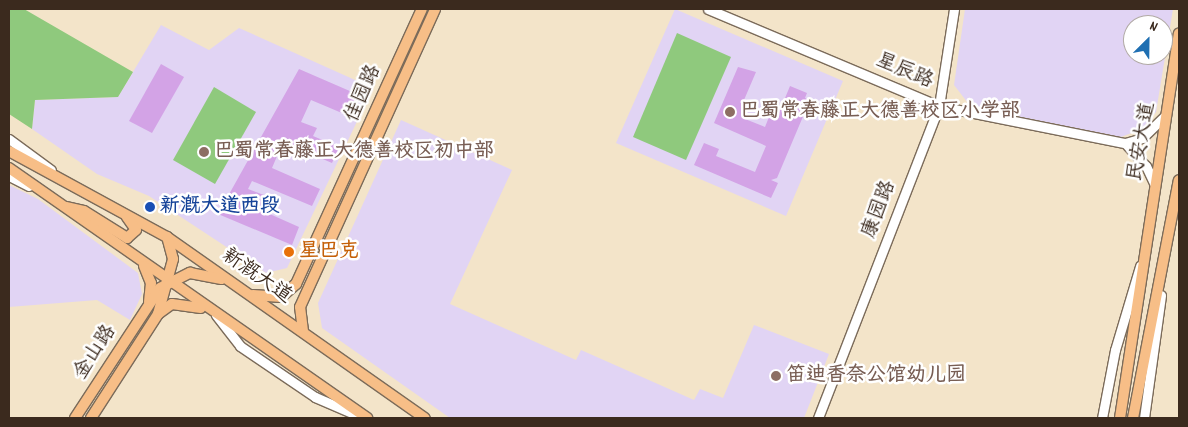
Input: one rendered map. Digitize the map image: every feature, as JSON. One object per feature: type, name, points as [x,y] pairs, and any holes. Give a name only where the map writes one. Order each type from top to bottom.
[{"type":"main road","name":"佳园路","points":[[251,295],[280,297],[296,284],[422,9]]},
{"type":"main road","name":"佳园路","points":[[303,332],[300,307],[435,9]]},
{"type":"main road","name":"民安大道","points":[[1120,418],[1154,183],[1179,34]]},
{"type":"main road","name":"新溉大道","points":[[9,151],[117,207],[167,237],[426,418]]},
{"type":"main road","points":[[9,168],[212,313],[366,418]]},
{"type":"main road","points":[[1133,418],[1143,357],[1178,202],[1179,180]]},
{"type":"main road","points":[[63,206],[84,211],[127,238],[135,226],[117,207]]},
{"type":"main road","name":"金山路","points":[[92,418],[158,314],[173,259],[167,237]]},
{"type":"main road","points":[[142,262],[151,283],[147,307]]},
{"type":"main road","points":[[168,282],[200,273],[234,284]]},
{"type":"main road","name":"金山路","points":[[75,418],[147,307],[168,282]]},
{"type":"main road","points":[[158,314],[180,303],[212,313]]},
{"type":"street","name":"星辰路","points":[[708,9],[939,106],[1125,143]]},
{"type":"street","name":"康园路","points":[[818,418],[939,106],[954,9]]},
{"type":"street","points":[[1154,183],[1146,166],[1125,143],[1142,138],[1165,116]]},
{"type":"street","name":"新溉大道","points":[[9,139],[59,176]]},
{"type":"street","points":[[9,176],[47,194]]},
{"type":"street","name":"民安大道","points":[[1102,418],[1115,350],[1143,256]]},
{"type":"street","points":[[1144,418],[1165,262]]},
{"type":"shaded area","name":"巴蜀常春藤正大德善校区小学部","points":[[675,9],[843,81],[786,216],[616,143]]},
{"type":"shaded area","points":[[965,9],[1173,9],[1172,15],[1123,15],[1123,65],[1164,65],[1156,112],[1142,129],[1121,137],[971,107],[954,85]]},
{"type":"shaded area","name":"巴蜀常春藤正大德善校区初中部","points":[[161,25],[209,50],[239,28],[373,88],[287,268],[266,273],[149,196],[97,174],[32,129],[35,100],[118,97]]},
{"type":"shaded area","points":[[401,120],[512,170],[450,304],[576,360],[581,350],[694,400],[700,389],[723,398],[754,325],[829,354],[804,418],[450,418],[322,328],[318,303]]},
{"type":"shaded area","points":[[9,185],[38,199],[138,273],[142,294],[130,320],[97,300],[9,307]]},
{"type":"green space","points":[[9,9],[24,9],[133,72],[118,97],[35,100],[32,129],[9,114]]},
{"type":"green space","points":[[677,33],[731,57],[686,160],[633,137]]},
{"type":"green space","points":[[214,87],[256,112],[215,184],[173,160]]},
{"type":"building","points":[[161,64],[184,77],[152,133],[129,121]]},
{"type":"building","points":[[738,67],[756,72],[741,107],[748,110],[745,119],[765,127],[769,117],[776,120],[790,86],[807,93],[805,98],[810,100],[777,178],[771,180],[778,183],[771,198],[694,165],[704,143],[719,149],[716,156],[755,172],[766,146],[714,123]]},
{"type":"building","points":[[299,69],[359,95],[349,116],[311,100],[301,122],[317,128],[313,136],[339,147],[332,163],[283,142],[272,168],[320,189],[312,206],[252,181],[248,189],[269,197],[263,211],[299,227],[292,245],[218,214]]},
{"type":"place","name":"巴蜀常春藤正大德善校区小学部","points":[[730,112]]},
{"type":"place","name":"巴蜀常春藤正大德善校区初中部","points":[[204,152]]},
{"type":"place","name":"新溉大道西段","points":[[150,207]]},
{"type":"place","name":"星巴克","points":[[289,252]]},
{"type":"place","name":"笛迪香奈公馆幼儿园","points":[[776,376]]}]
